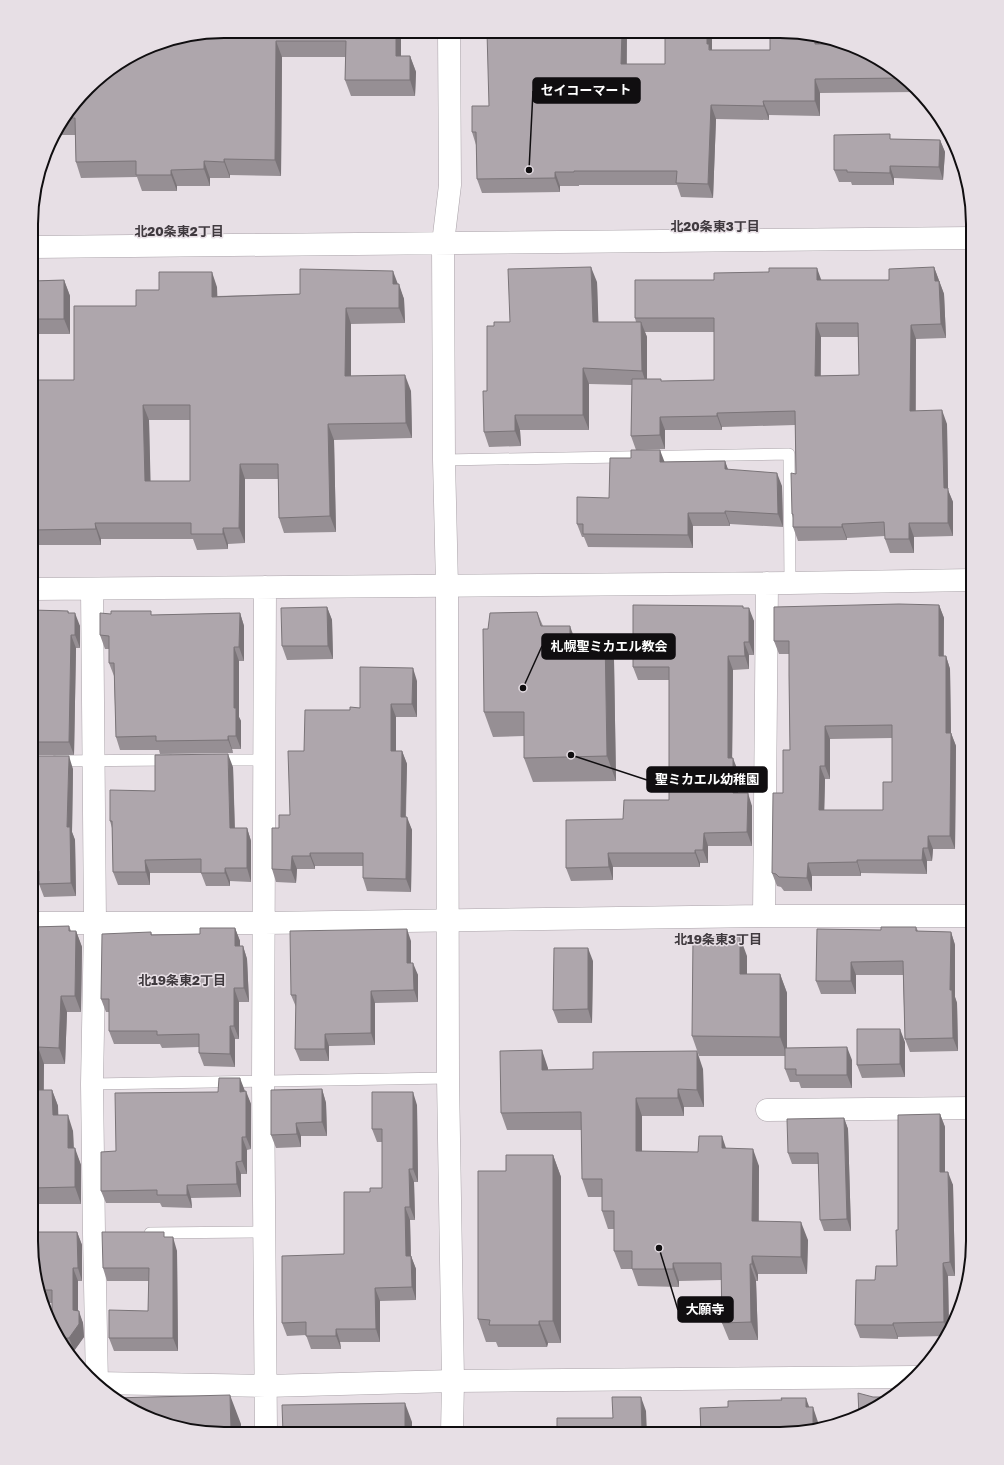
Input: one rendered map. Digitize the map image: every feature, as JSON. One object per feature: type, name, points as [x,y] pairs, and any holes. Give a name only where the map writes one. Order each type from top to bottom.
[{"type":"street","points":[[449,38],[450,185],[443,243],[444,460],[447,586],[448,1078],[453,1381],[452,1427]]},
{"type":"street","points":[[38,247],[966,238]]},
{"type":"street","points":[[38,589],[767,584],[966,580]]},
{"type":"street","points":[[764,916],[767,584]]},
{"type":"street","points":[[265,587],[265,923],[263,1082],[266,1427]]},
{"type":"street","points":[[92,589],[95,923],[92,1084],[98,1234],[96,1377]]},
{"type":"street","points":[[38,923],[265,923],[448,919],[966,916]]},
{"type":"street","points":[[767,1110],[966,1108]]},
{"type":"street","points":[[104,1383],[266,1386],[453,1381],[909,1376]]},
{"type":"lane","points":[[444,460],[789,454],[790,583]]},
{"type":"lane","points":[[47,761],[180,760]]},
{"type":"lane","points":[[203,760],[265,760]]},
{"type":"lane","points":[[92,1084],[448,1078]]},
{"type":"lane","points":[[140,1233],[264,1232]]},
{"type":"building","points":[[211,38],[396,38],[396,56],[410,56],[410,80],[345,80],[346,41],[276,41],[275,160],[224,159],[224,162],[204,161],[204,169],[171,170],[171,175],[136,175],[136,161],[76,162],[75,118],[71,118],[92,92],[120,69],[153,52],[176,44]]},
{"type":"building","points":[[487,38],[622,38],[621,64],[665,64],[665,38],[707,38],[709,50],[770,50],[770,38],[793,38],[815,42],[815,44],[828,44],[851,52],[884,69],[896,78],[815,79],[815,101],[763,101],[764,106],[711,105],[708,184],[676,183],[677,171],[574,171],[555,172],[555,178],[477,179],[476,132],[472,132],[472,106],[489,106]]},
{"type":"building","points":[[890,134],[890,139],[940,140],[939,167],[890,166],[890,173],[847,172],[847,170],[834,170],[834,135]]},
{"type":"building","points":[[591,267],[593,322],[641,322],[642,371],[583,368],[583,415],[515,415],[515,431],[484,432],[483,391],[487,391],[487,326],[494,326],[494,322],[510,322],[508,269]]},
{"type":"building","points":[[934,267],[935,281],[939,281],[941,324],[911,325],[910,411],[942,410],[944,488],[948,488],[948,523],[909,523],[909,539],[885,539],[884,522],[842,524],[842,527],[793,527],[791,473],[796,474],[795,411],[717,413],[717,416],[660,417],[660,435],[631,436],[632,379],[661,379],[661,381],[714,380],[714,318],[635,318],[635,280],[714,280],[714,273],[769,272],[769,268],[817,268],[817,280],[889,280],[889,269]],"holes":[[[816,323],[858,323],[859,375],[815,376]]]},
{"type":"building","points":[[300,269],[393,271],[393,284],[399,284],[399,308],[346,308],[345,376],[405,375],[406,423],[328,424],[330,516],[279,518],[278,464],[240,464],[239,528],[223,528],[223,534],[191,534],[191,523],[95,523],[96,529],[38,530],[38,380],[74,380],[74,306],[136,306],[136,290],[159,290],[159,272],[212,272],[212,297],[300,294]],"holes":[[[143,405],[190,405],[190,481],[145,481]]]},
{"type":"building","points":[[64,280],[64,319],[38,319],[38,281]]},
{"type":"building","points":[[631,450],[660,450],[660,462],[725,461],[725,469],[777,473],[778,514],[725,511],[725,513],[688,513],[688,535],[583,534],[583,524],[577,524],[577,497],[609,498],[610,458],[631,458]]},
{"type":"building","points":[[899,604],[939,605],[939,656],[946,656],[946,733],[951,733],[950,836],[928,836],[928,848],[923,848],[922,860],[857,860],[857,862],[808,863],[807,878],[779,877],[772,873],[773,793],[783,793],[783,750],[790,750],[789,641],[774,641],[774,607]],"holes":[[[892,725],[892,782],[883,782],[883,810],[819,810],[820,766],[825,766],[825,726]]]},
{"type":"building","points":[[633,605],[743,606],[743,608],[749,608],[749,642],[744,642],[745,656],[728,656],[728,758],[733,758],[733,793],[748,793],[747,832],[704,833],[703,850],[695,850],[695,853],[608,853],[609,867],[566,868],[566,820],[623,819],[624,800],[669,800],[669,667],[633,667]]},
{"type":"building","points":[[327,607],[328,646],[282,646],[281,608]]},
{"type":"building","points":[[38,610],[68,611],[68,613],[75,613],[75,635],[71,635],[69,742],[38,742]]},
{"type":"building","points":[[111,611],[151,611],[151,615],[240,613],[239,647],[234,647],[234,708],[236,708],[236,736],[228,736],[228,740],[156,741],[156,736],[116,737],[114,663],[109,663],[109,636],[100,635],[100,613],[111,614]]},
{"type":"building","points":[[537,612],[541,626],[570,626],[570,636],[605,635],[607,756],[524,758],[524,712],[484,712],[483,629],[488,629],[490,613]]},
{"type":"building","points":[[360,667],[413,668],[412,704],[391,704],[391,751],[402,751],[401,817],[407,817],[406,879],[363,878],[363,853],[310,853],[310,856],[292,856],[291,870],[272,869],[272,828],[279,828],[279,815],[290,815],[288,751],[304,751],[305,710],[350,710],[350,707],[360,708]]},
{"type":"building","points":[[228,754],[230,828],[247,828],[247,868],[225,868],[225,873],[201,873],[201,859],[145,860],[146,872],[113,872],[110,790],[155,791],[155,755]]},
{"type":"building","points":[[38,756],[69,756],[67,827],[70,827],[71,883],[39,884]]},
{"type":"building","points":[[69,926],[69,931],[76,931],[75,996],[61,996],[59,1048],[38,1047],[38,927]]},
{"type":"building","points":[[881,927],[916,927],[916,931],[951,932],[950,990],[952,990],[953,1038],[905,1039],[903,961],[851,962],[851,981],[816,981],[817,929],[881,930]]},
{"type":"building","points":[[200,928],[235,928],[235,946],[243,946],[244,988],[234,988],[234,1026],[230,1026],[230,1054],[199,1053],[199,1034],[157,1035],[157,1031],[109,1031],[109,999],[101,999],[102,934],[151,932],[151,935],[200,934]]},
{"type":"building","points":[[407,929],[407,963],[413,963],[414,990],[371,991],[371,1033],[325,1034],[325,1049],[295,1049],[296,995],[291,995],[290,931]]},
{"type":"building","points":[[693,937],[740,937],[740,974],[780,974],[780,1037],[692,1036]]},
{"type":"building","points":[[554,948],[588,948],[588,1009],[553,1010]]},
{"type":"building","points":[[857,1029],[900,1029],[900,1064],[857,1065]]},
{"type":"building","points":[[847,1047],[847,1075],[796,1075],[796,1069],[785,1069],[785,1048]]},
{"type":"building","points":[[542,1050],[542,1070],[593,1069],[593,1052],[697,1051],[697,1090],[678,1089],[678,1098],[636,1098],[636,1151],[698,1152],[699,1136],[722,1136],[722,1148],[753,1149],[752,1221],[801,1222],[801,1257],[752,1256],[752,1264],[750,1264],[751,1322],[722,1323],[721,1263],[673,1263],[673,1269],[632,1269],[632,1251],[614,1251],[614,1211],[602,1211],[602,1179],[582,1179],[581,1112],[501,1113],[500,1051]]},
{"type":"building","points":[[219,1078],[240,1078],[240,1092],[246,1091],[246,1137],[242,1137],[242,1161],[236,1162],[237,1184],[187,1185],[187,1195],[157,1195],[157,1190],[101,1191],[101,1152],[116,1151],[115,1093],[218,1092]]},
{"type":"building","points":[[322,1089],[322,1122],[296,1123],[297,1134],[271,1135],[271,1090]]},
{"type":"building","points":[[38,1090],[52,1090],[53,1115],[68,1115],[68,1148],[75,1148],[75,1187],[38,1188]]},
{"type":"building","points":[[372,1092],[413,1092],[413,1169],[409,1169],[410,1207],[405,1207],[406,1256],[411,1256],[412,1287],[375,1288],[376,1329],[336,1329],[336,1336],[306,1336],[306,1322],[282,1323],[282,1256],[344,1254],[344,1192],[370,1192],[370,1188],[382,1188],[382,1129],[372,1129]]},
{"type":"building","points":[[940,1114],[940,1172],[948,1172],[950,1262],[943,1263],[944,1322],[893,1323],[893,1325],[855,1325],[856,1280],[875,1280],[876,1266],[897,1266],[896,1230],[898,1230],[898,1115]]},
{"type":"building","points":[[844,1118],[847,1219],[820,1220],[818,1153],[788,1153],[787,1119]]},
{"type":"building","points":[[506,1155],[553,1155],[553,1321],[539,1321],[539,1325],[489,1325],[490,1320],[478,1319],[478,1171],[506,1171]]},
{"type":"building","points":[[38,1232],[77,1232],[78,1268],[73,1268],[73,1310],[79,1311],[79,1324],[69,1338],[65,1338],[52,1312],[52,1290],[44,1289],[38,1254]]},
{"type":"building","points":[[102,1232],[164,1232],[164,1237],[173,1237],[173,1338],[109,1338],[109,1310],[148,1311],[149,1268],[103,1268]]},
{"type":"building","points":[[858,1393],[873,1397],[882,1397],[862,1408],[859,1409]]},
{"type":"building","points":[[230,1395],[231,1427],[211,1427],[176,1421],[153,1413],[123,1398]]},
{"type":"building","points":[[612,1397],[641,1397],[642,1427],[557,1427],[557,1418],[613,1418]]},
{"type":"building","points":[[781,1398],[806,1398],[806,1407],[813,1407],[813,1424],[793,1427],[701,1427],[700,1408],[728,1407],[728,1401],[782,1400]]},
{"type":"building","points":[[405,1403],[405,1427],[283,1427],[282,1405]]},
{"type":"place","name":"セイコーマート","points":[[529,170]]},
{"type":"place","name":"札幌聖ミカエル教会","points":[[523,688]]},
{"type":"place","name":"聖ミカエル幼稚園","points":[[571,755]]},
{"type":"place","name":"大願寺","points":[[659,1248]]},
{"type":"district","name":"北20条東3丁目","points":[[715,226]]},
{"type":"district","name":"北20条東2丁目","points":[[179,231]]},
{"type":"district","name":"北19条東3丁目","points":[[718,939]]},
{"type":"district","name":"北19条東2丁目","points":[[182,980]]}]
